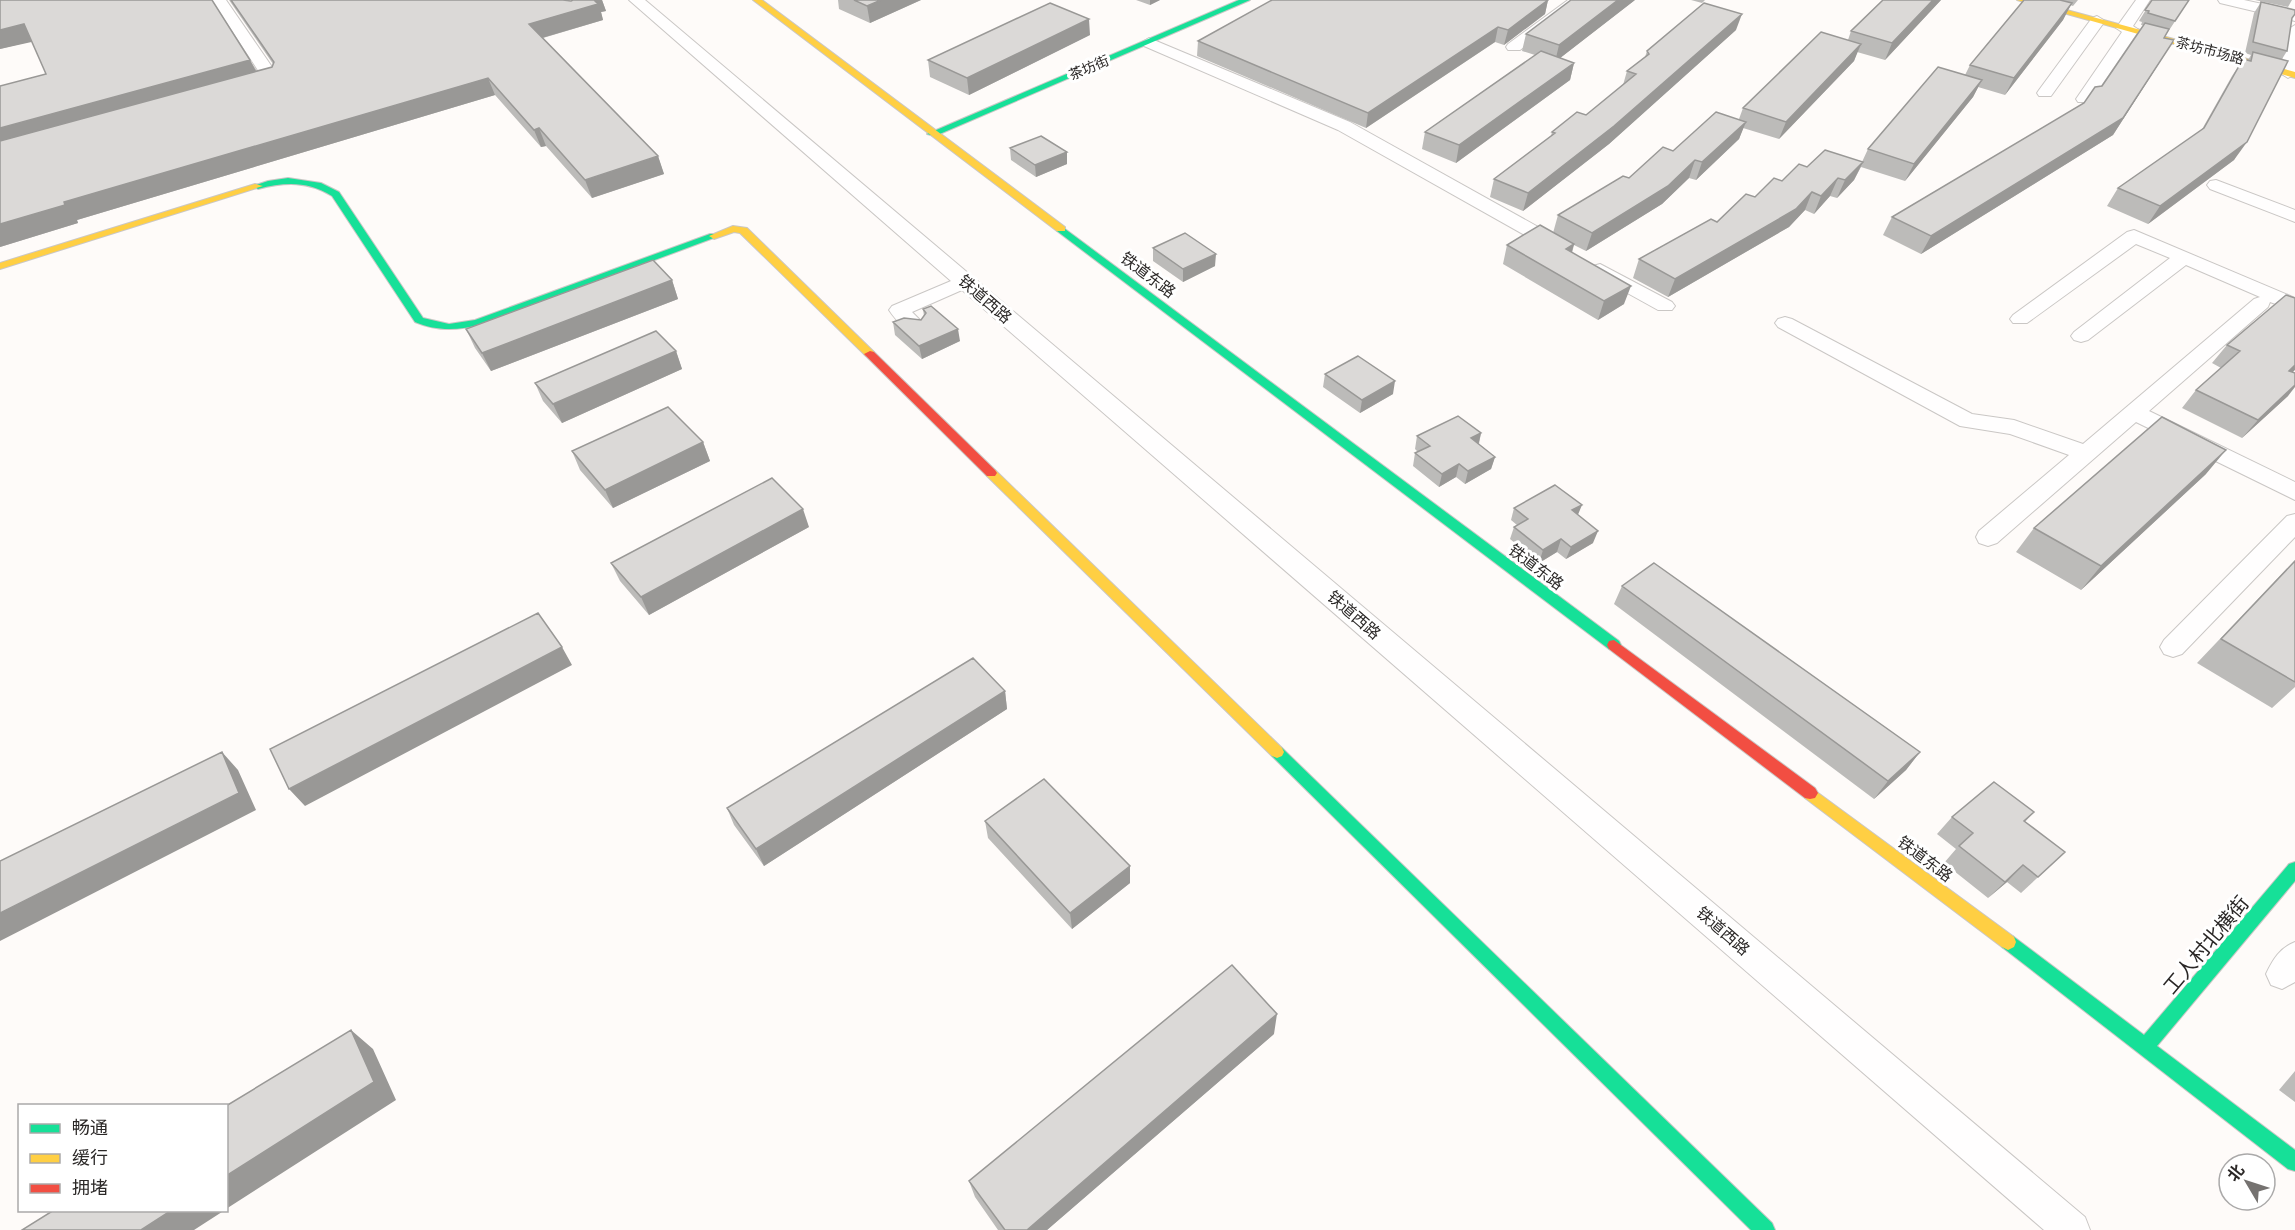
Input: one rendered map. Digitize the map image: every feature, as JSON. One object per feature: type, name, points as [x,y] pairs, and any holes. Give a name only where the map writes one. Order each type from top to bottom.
[{"type":"street","points":[[219,0],[273,80],[238,89]]},
{"type":"street","name":"铁道西路","points":[[636,0],[2072,1230]]},
{"type":"street","name":"铁道东路","points":[[757,0],[2146,1046],[2295,1162]]},
{"type":"street","name":"茶坊街","points":[[932,134],[1246,0]]},
{"type":"street","points":[[1514,47],[1578,0]]},
{"type":"street","name":"茶坊市场路","points":[[2021,0],[2292,74]]},
{"type":"street","points":[[2084,99],[2144,0]]},
{"type":"street","points":[[2224,0],[2248,3],[2295,16]]},
{"type":"street","points":[[2045,93],[2097,21]]},
{"type":"street","points":[[2292,74],[2295,30]]},
{"type":"street","points":[[1149,43],[1344,126],[1665,306]]},
{"type":"street","points":[[0,266],[269,183],[307,181],[321,183],[336,194],[419,320],[442,329],[459,328],[479,322],[733,229],[743,230],[1765,1230]]},
{"type":"street","points":[[2216,185],[2295,216]]},
{"type":"street","points":[[2020,319],[2134,236],[2295,305]]},
{"type":"street","points":[[2081,336],[2184,257]]},
{"type":"street","points":[[916,326],[899,310],[965,282]]},
{"type":"street","points":[[1988,537],[2261,303]]},
{"type":"street","points":[[1785,323],[1968,421],[1990,421],[2010,425],[2086,453]]},
{"type":"street","points":[[2134,412],[2295,492]]},
{"type":"street","points":[[2173,647],[2295,522]]},
{"type":"street","name":"工人村北横街","points":[[2146,1046],[2295,869]]},
{"type":"building","points":[[0,0],[212,0],[250,60],[0,128],[0,86],[46,74],[24,24],[0,30]]},
{"type":"building","points":[[231,0],[594,0],[598,4],[529,24],[658,156],[585,180],[539,128],[534,130],[488,78],[64,202],[65,205],[0,224],[0,141],[272,67],[274,62]]},
{"type":"building","points":[[854,0],[881,0],[867,6]]},
{"type":"building","points":[[1272,0],[1548,0],[1508,30],[1498,27],[1368,113],[1198,41]]},
{"type":"building","points":[[1571,0],[1618,0],[1559,45],[1526,34]]},
{"type":"building","points":[[1883,0],[1933,0],[1892,43],[1851,31]]},
{"type":"building","points":[[2024,0],[2060,0],[2072,3],[2014,78],[1970,65]]},
{"type":"building","points":[[2152,0],[2189,0],[2175,21],[2148,13],[2149,11],[2145,10]]},
{"type":"building","points":[[2261,2],[2295,10],[2287,51],[2253,42]]},
{"type":"building","points":[[1050,3],[1089,19],[967,78],[928,60]]},
{"type":"building","points":[[1704,3],[1742,14],[1614,126],[1528,193],[1494,179],[1555,133],[1552,132],[1577,112],[1586,115],[1636,74],[1627,71],[1649,54],[1647,51]]},
{"type":"building","points":[[2145,23],[2169,29],[2164,38],[2174,40],[2123,118],[1931,236],[1892,217],[2084,103],[2095,87],[2102,86]]},
{"type":"building","points":[[1821,32],[1861,44],[1786,122],[1743,108]]},
{"type":"building","points":[[1541,51],[1574,63],[1459,145],[1425,132]]},
{"type":"building","points":[[2253,52],[2288,61],[2247,142],[2160,206],[2118,188],[2204,128],[2243,59],[2251,61]]},
{"type":"building","points":[[1938,67],[1982,80],[1914,164],[1868,149]]},
{"type":"building","points":[[1716,112],[1746,122],[1702,162],[1695,160],[1668,186],[1592,233],[1558,215],[1623,176],[1629,178],[1663,147],[1673,151]]},
{"type":"building","points":[[1041,136],[1067,152],[1035,165],[1010,148]]},
{"type":"building","points":[[1825,150],[1863,162],[1845,180],[1838,178],[1821,196],[1812,192],[1796,209],[1675,279],[1639,259],[1711,219],[1717,222],[1746,194],[1755,197],[1774,178],[1782,181],[1799,164],[1807,167]]},
{"type":"building","points":[[1540,225],[1574,244],[1566,249],[1631,286],[1604,301],[1507,245]]},
{"type":"building","points":[[1185,233],[1216,254],[1183,269],[1153,248]]},
{"type":"building","points":[[653,260],[672,280],[482,353],[466,329]]},
{"type":"building","points":[[2286,295],[2295,298],[2295,365],[2289,371],[2295,373],[2295,385],[2258,420],[2196,390],[2240,351],[2227,345]]},
{"type":"building","points":[[931,306],[958,329],[919,346],[893,322],[904,318],[921,320],[926,313],[923,309]]},
{"type":"building","points":[[656,331],[676,351],[553,404],[535,383]]},
{"type":"building","points":[[1358,356],[1395,381],[1362,400],[1325,374]]},
{"type":"building","points":[[668,407],[703,442],[605,490],[572,451]]},
{"type":"building","points":[[1458,416],[1481,433],[1471,438],[1495,457],[1468,471],[1459,464],[1442,474],[1415,453],[1430,446],[1417,436]]},
{"type":"building","points":[[2162,417],[2226,450],[2101,566],[2034,528]]},
{"type":"building","points":[[772,478],[803,509],[641,597],[611,563]]},
{"type":"building","points":[[1555,485],[1582,505],[1572,510],[1598,531],[1571,547],[1561,539],[1543,550],[1514,527],[1528,519],[1514,508]]},
{"type":"building","points":[[2295,561],[2295,682],[2221,639]]},
{"type":"building","points":[[1654,563],[1920,752],[1888,781],[1622,586]]},
{"type":"building","points":[[538,613],[562,647],[289,789],[270,749]]},
{"type":"building","points":[[973,658],[1005,691],[756,849],[727,808]]},
{"type":"building","points":[[222,752],[239,793],[0,913],[0,861]]},
{"type":"building","points":[[1044,779],[1130,866],[1070,913],[985,821]]},
{"type":"building","points":[[1994,782],[2034,812],[2024,821],[2065,852],[2038,877],[2023,865],[2005,882],[1959,846],[1973,833],[1952,817]]},
{"type":"building","points":[[1232,965],[1277,1014],[1027,1230],[1005,1230],[969,1181]]},
{"type":"building","points":[[351,1030],[374,1082],[228,1175],[228,1105]]},
{"type":"building","points":[[51,1212],[169,1212],[141,1230],[22,1230]]},
{"type":"traffic: fast","points":[[932,134],[1246,0]]},
{"type":"traffic: fast","points":[[258,186],[288,181],[308,182],[336,194],[419,320],[441,327],[456,327],[479,322],[714,236]]},
{"type":"traffic: fast","points":[[1061,229],[1614,645]]},
{"type":"traffic: fast","points":[[1277,752],[1765,1230]]},
{"type":"traffic: fast","points":[[2146,1046],[2295,869]]},
{"type":"traffic: fast","points":[[2008,942],[2295,1162]]},
{"type":"traffic: slow","points":[[757,0],[1061,229]]},
{"type":"traffic: slow","points":[[2021,0],[2295,75]]},
{"type":"traffic: slow","points":[[0,266],[258,186]]},
{"type":"traffic: slow","points":[[714,236],[733,229],[743,230],[870,354]]},
{"type":"traffic: slow","points":[[991,473],[1277,752]]},
{"type":"traffic: slow","points":[[1810,793],[2008,942]]},
{"type":"traffic: jam","points":[[870,354],[991,473]]},
{"type":"traffic: jam","points":[[1614,645],[1810,793]]}]
